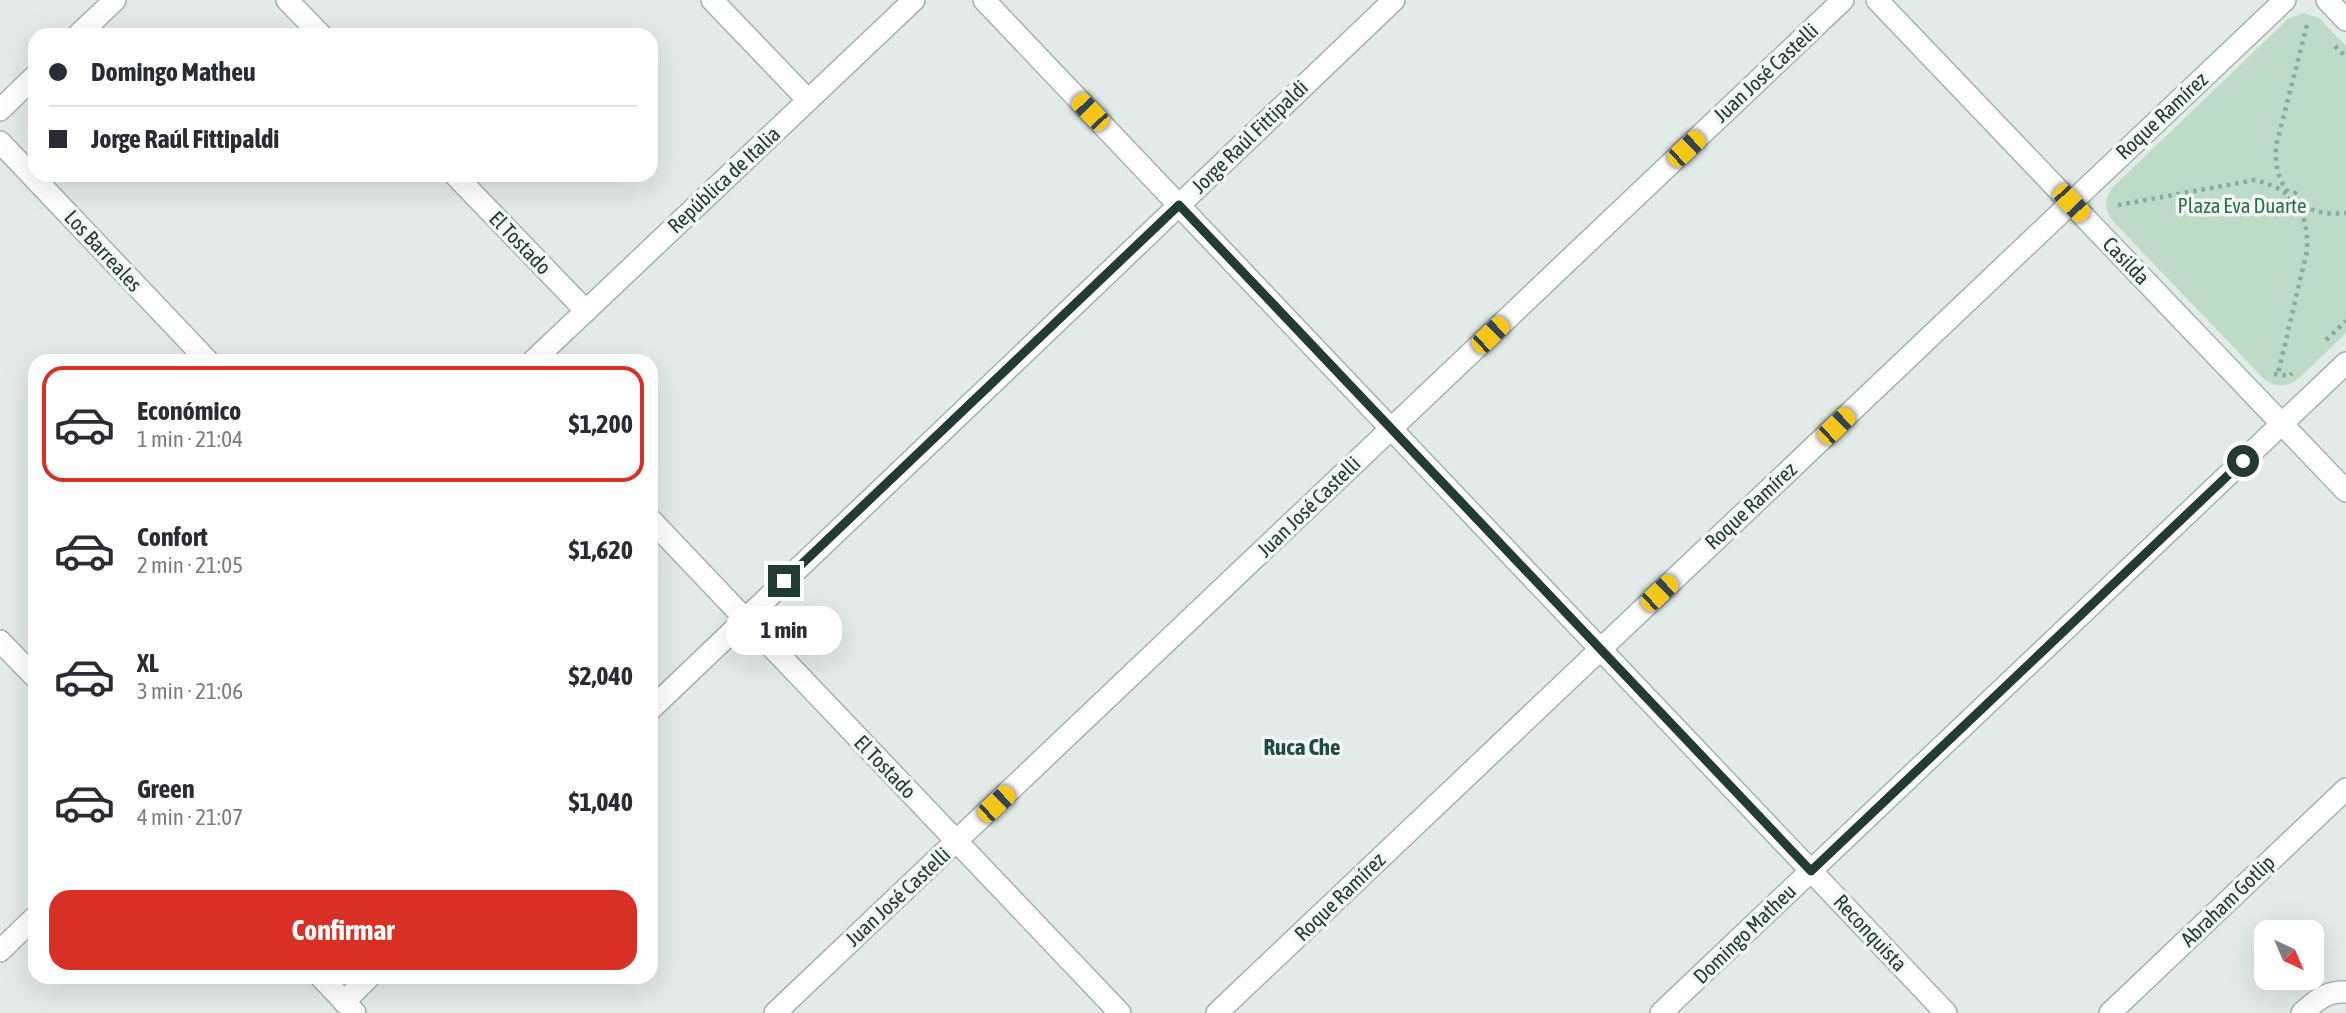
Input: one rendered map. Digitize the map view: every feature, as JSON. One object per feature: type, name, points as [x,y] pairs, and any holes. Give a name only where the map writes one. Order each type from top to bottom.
[{"type":"street","points":[[85,28],[115,0]]},
{"type":"street","points":[[287,0],[314,28]]},
{"type":"street","points":[[712,0],[808,100]]},
{"type":"street","name":"República de Italia","points":[[540,354],[914,0]]},
{"type":"street","name":"Reconquista","points":[[984,0],[1946,1013]]},
{"type":"street","name":"Jorge Raúl Fittipaldi","points":[[658,702],[1394,0]]},
{"type":"street","name":"Juan José Castelli","points":[[775,1013],[1843,0]]},
{"type":"street","name":"Casilda","points":[[1877,0],[2346,491]]},
{"type":"street","name":"Roque Ramírez","points":[[1217,1013],[2285,0]]},
{"type":"street","points":[[2327,0],[2346,20]]},
{"type":"street","points":[[0,110],[28,83]]},
{"type":"street","name":"Los Barreales","points":[[0,142],[28,171]]},
{"type":"street","name":"Los Barreales","points":[[38,182],[201,354]]},
{"type":"street","name":"El Tostado","points":[[462,182],[586,311]]},
{"type":"street","name":"Domingo Matheu","points":[[1661,1013],[2346,363]]},
{"type":"street","name":"El Tostado","points":[[658,527],[1120,1013]]},
{"type":"street","points":[[0,641],[28,670]]},
{"type":"street","name":"Abraham Gotlip","points":[[2110,1013],[2346,789]]},
{"type":"street","points":[[0,950],[28,924]]},
{"type":"street","points":[[327,984],[349,1007],[365,984]]},
{"type":"street","points":[[2302,1013],[2333,991],[2346,992]]},
{"type":"path","points":[[2295,24],[2316,26]]},
{"type":"path","points":[[2278,374],[2307,251],[2308,231],[2302,212],[2281,182],[2275,164],[2276,146],[2306,25]]},
{"type":"path","points":[[2118,205],[2255,180],[2274,185],[2306,208],[2323,213],[2346,213]]},
{"type":"path","points":[[2282,206],[2300,188]]},
{"type":"path","points":[[2117,216],[2118,193]]},
{"type":"path","points":[[2318,348],[2346,321]]},
{"type":"path","points":[[2269,373],[2290,376],[2299,366]]},
{"type":"green space","name":"Plaza Eva Duarte","points":[[2303,13],[2319,18],[2346,46],[2346,333],[2297,380],[2280,385],[2263,378],[2111,219],[2106,202],[2114,186],[2288,19]]},
{"type":"district","name":"Ruca Che","points":[[1302,747]]},
{"type":"route","points":[[784,581],[1179,205],[1811,871],[2243,461]]}]
